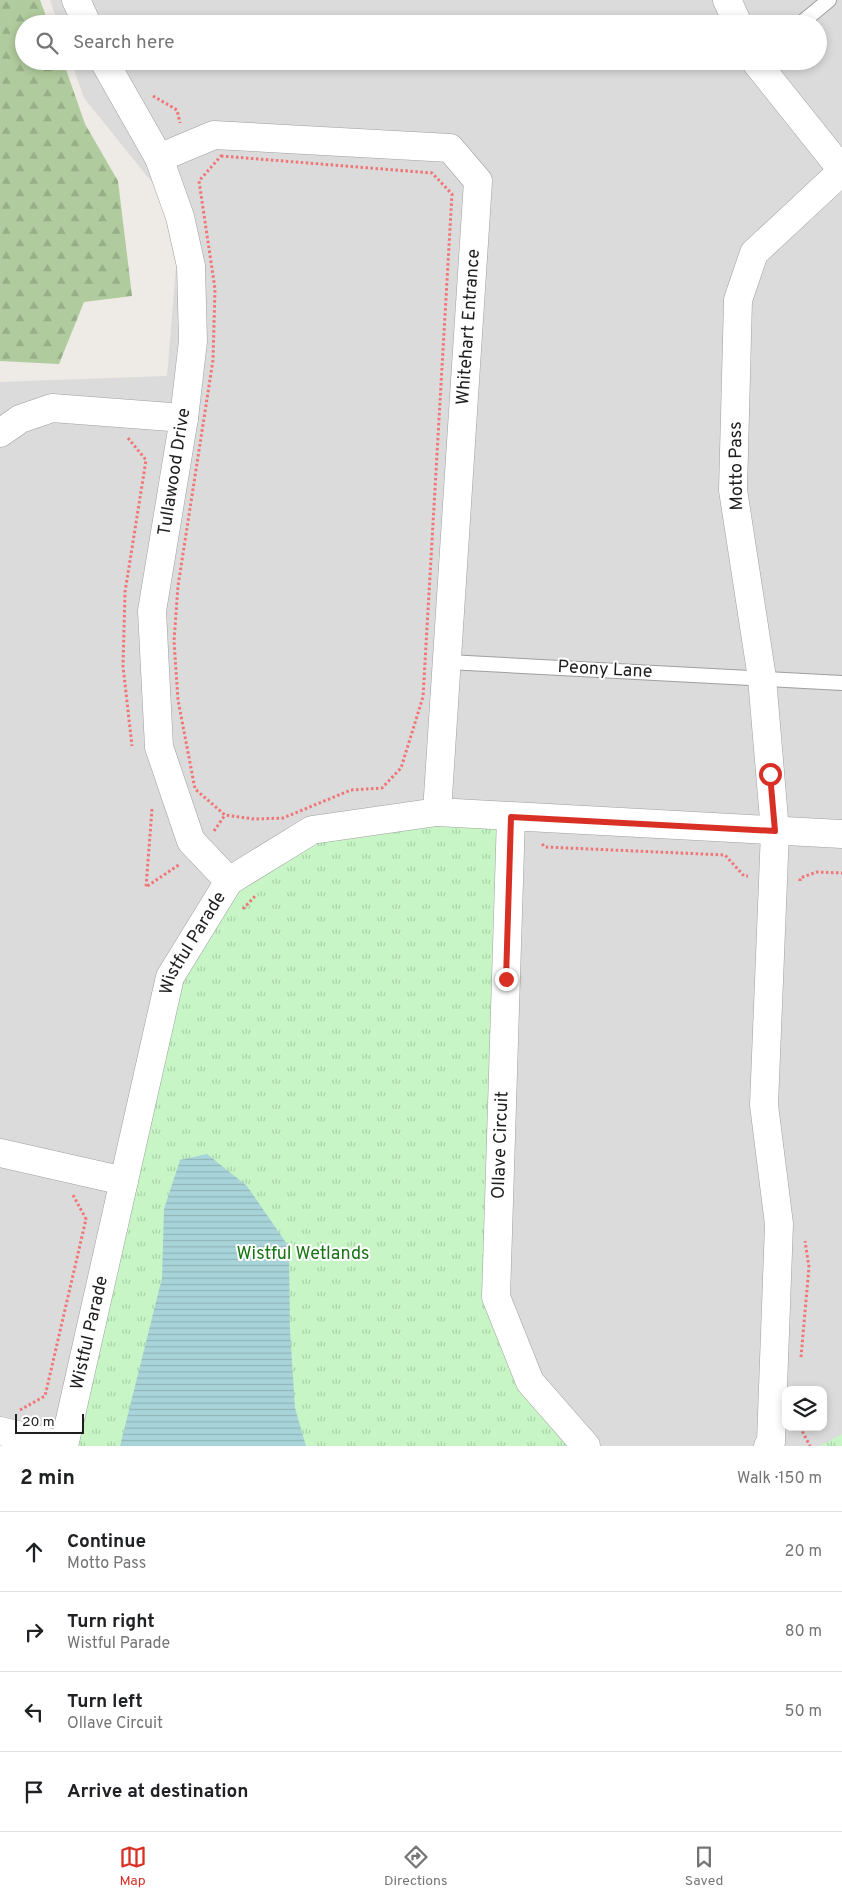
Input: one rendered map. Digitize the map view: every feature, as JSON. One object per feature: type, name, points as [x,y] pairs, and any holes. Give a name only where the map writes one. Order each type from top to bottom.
[{"type":"street","points":[[76,0],[83,15]]},
{"type":"street","points":[[727,0],[734,15]]},
{"type":"street","name":"Tullawood Drive","points":[[109,70],[159,158],[180,217],[191,266],[193,341],[184,418],[152,611],[160,747],[192,842],[229,881]]},
{"type":"street","points":[[762,70],[842,170]]},
{"type":"street","name":"Whitehart Entrance","points":[[159,158],[214,136],[450,148],[478,181],[437,812]]},
{"type":"street","name":"Motto Pass","points":[[775,831],[762,678],[733,490],[738,300],[754,252],[842,170]]},
{"type":"street","points":[[0,433],[20,419],[52,408],[184,418]]},
{"type":"street","name":"Wistful Parade","points":[[64,1446],[170,977],[229,881],[312,830],[437,812],[510,828],[775,831],[842,834]]},
{"type":"street","name":"Ollave Circuit","points":[[510,828],[496,1297],[530,1382],[586,1446]]},
{"type":"street","points":[[768,1446],[771,1442],[779,1224],[764,1106],[775,831]]},
{"type":"street","points":[[0,1153],[124,1181]]},
{"type":"street","points":[[5,1432],[64,1446]]},
{"type":"lane","points":[[811,15],[829,0]]},
{"type":"lane","name":"Peony Lane","points":[[448,662],[842,683]]},
{"type":"path","points":[[148,93],[177,110],[183,140],[209,169]]},
{"type":"path","points":[[221,156],[432,173],[452,194],[423,697],[401,768],[382,788],[351,790],[283,818],[254,819],[225,815],[196,789],[178,700],[174,642],[178,586],[213,360],[215,289],[198,180],[209,169],[221,156]]},
{"type":"path","points":[[510,828],[538,840],[545,847],[725,855],[744,876],[800,878],[817,872],[842,874]]},
{"type":"path","points":[[799,888],[800,878]]},
{"type":"path","points":[[242,910],[263,888]]},
{"type":"path","points":[[5,1432],[18,1411],[46,1396],[86,1219],[70,1189]]},
{"type":"path","points":[[801,1363],[809,1267],[805,1239]]},
{"type":"path","points":[[802,1431],[810,1446]]},
{"type":"shaded area","points":[[50,0],[842,0],[842,1446],[0,1446],[0,382],[167,376],[180,217],[84,98],[74,70],[827,70],[827,15],[55,15]]},
{"type":"green space","points":[[0,0],[40,0],[46,15],[15,15],[15,70],[66,70],[85,124],[118,181],[132,296],[84,302],[59,364],[0,361]]},
{"type":"green space","name":"Wistful Wetlands","points":[[510,817],[495,1299],[585,1446],[63,1446],[171,975],[235,889],[314,828]]},
{"type":"green space","points":[[842,1434],[842,1446],[820,1446]]},
{"type":"water","points":[[207,1154],[247,1186],[289,1247],[290,1330],[295,1408],[306,1446],[120,1446],[162,1278],[164,1209],[180,1160]]},
{"type":"route","points":[[506,979],[511,817],[775,831],[770,774]]}]
